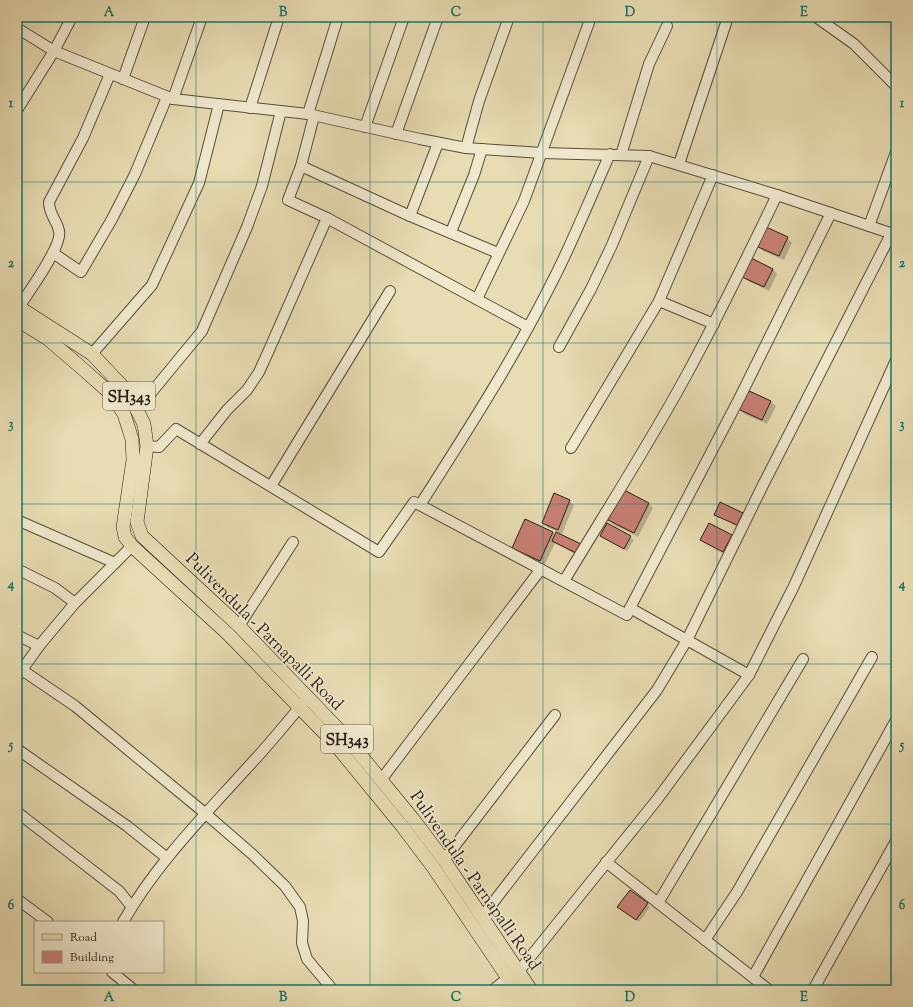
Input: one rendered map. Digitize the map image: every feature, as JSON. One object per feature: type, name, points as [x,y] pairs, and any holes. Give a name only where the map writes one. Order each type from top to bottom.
[{"type":"main road","name":"SH343","points":[[18,306],[92,354],[126,390],[137,410],[144,424],[147,446],[137,522],[142,536]]},
{"type":"main road","name":"Pulivendula - Parnapalli Road","points":[[17,320],[48,339],[84,370],[111,394],[124,414],[132,439],[133,460],[123,527],[125,537],[132,546],[228,634],[304,702],[345,736],[413,819],[444,860],[482,917],[513,975],[516,990]]},
{"type":"main road","name":"Pulivendula - Parnapalli Road","points":[[142,536],[239,626],[304,702],[334,743],[402,826],[513,975],[531,990]]},
{"type":"main road","points":[[132,546],[142,536]]},
{"type":"street","points":[[17,110],[54,51],[72,17]]},
{"type":"street","points":[[123,79],[145,17]]},
{"type":"street","points":[[53,253],[80,272],[112,219],[135,174],[170,98],[202,17]]},
{"type":"street","points":[[250,108],[278,17]]},
{"type":"street","points":[[338,17],[311,115],[301,166],[288,200],[327,218],[528,327]]},
{"type":"street","points":[[365,127],[404,17]]},
{"type":"street","points":[[396,134],[438,17]]},
{"type":"street","points":[[466,148],[479,101],[509,17]]},
{"type":"street","points":[[477,299],[524,201],[591,17]]},
{"type":"street","points":[[679,164],[728,17]]},
{"type":"street","points":[[816,17],[854,44],[896,86]]},
{"type":"street","points":[[621,155],[650,64],[666,26]]},
{"type":"street","points":[[17,28],[54,51],[170,98],[311,115],[466,148],[542,153],[649,156],[777,195],[894,234],[763,485],[687,640],[657,690],[482,917]]},
{"type":"street","points":[[18,306],[53,253],[59,239],[60,231],[49,210],[49,202],[83,138],[110,74]]},
{"type":"street","points":[[92,354],[152,285],[199,183],[219,104]]},
{"type":"street","points":[[137,410],[202,331],[247,227],[262,186],[281,111]]},
{"type":"street","points":[[410,216],[438,143]]},
{"type":"street","points":[[451,232],[474,175],[482,149]]},
{"type":"street","points":[[869,226],[896,152]]},
{"type":"street","points":[[420,505],[480,410],[552,283],[610,154]]},
{"type":"street","points":[[559,347],[609,251],[649,156]]},
{"type":"street","points":[[301,166],[410,216],[498,253]]},
{"type":"street","points":[[571,448],[659,301],[713,175]]},
{"type":"street","points":[[564,581],[662,419],[714,324],[777,195]]},
{"type":"street","points":[[147,446],[159,447],[176,429],[379,552],[414,502],[627,615],[740,397],[831,213]]},
{"type":"street","points":[[200,444],[222,416],[247,390],[258,372],[327,218]]},
{"type":"street","points":[[271,486],[390,290]]},
{"type":"street","points":[[659,301],[714,324]]},
{"type":"street","points":[[493,990],[513,975],[656,801],[749,675],[794,586],[896,360]]},
{"type":"street","points":[[17,520],[115,563]]},
{"type":"street","points":[[239,626],[293,542]]},
{"type":"street","points":[[132,546],[75,603],[19,673],[75,706],[206,814],[252,854],[285,886],[300,907],[303,921],[302,943],[307,959],[333,990]]},
{"type":"street","points":[[17,569],[55,588],[75,603]]},
{"type":"street","points":[[381,780],[541,569]]},
{"type":"street","points":[[630,608],[749,675]]},
{"type":"street","points":[[17,635],[40,646]]},
{"type":"street","points":[[705,940],[737,892],[872,657]]},
{"type":"street","points":[[658,903],[803,659]]},
{"type":"street","points":[[124,921],[167,858],[249,767],[304,702]]},
{"type":"street","points":[[444,860],[555,715]]},
{"type":"street","points":[[753,977],[896,720]]},
{"type":"street","points":[[17,749],[127,826],[167,858]]},
{"type":"street","points":[[17,812],[119,891],[132,907]]},
{"type":"street","points":[[813,990],[896,841]]},
{"type":"street","points":[[606,862],[769,990]]},
{"type":"street","points":[[17,899],[47,921]]},
{"type":"street","points":[[113,973],[134,990]]},
{"type":"building","points":[[766,227],[788,237],[779,256],[758,247]]},
{"type":"building","points":[[751,258],[773,269],[764,287],[742,277]]},
{"type":"building","points":[[747,390],[771,401],[762,420],[738,409]]},
{"type":"building","points":[[624,490],[649,503],[634,533],[608,520]]},
{"type":"building","points":[[554,493],[570,500],[558,530],[542,523]]},
{"type":"building","points":[[720,502],[743,513],[737,525],[714,515]]},
{"type":"building","points":[[525,519],[553,532],[540,561],[512,548]]},
{"type":"building","points":[[607,523],[631,536],[624,549],[600,536]]},
{"type":"building","points":[[709,523],[732,535],[723,552],[700,540]]},
{"type":"building","points":[[556,532],[581,544],[576,553],[552,541]]},
{"type":"building","points":[[630,890],[648,903],[636,920],[617,907]]}]
